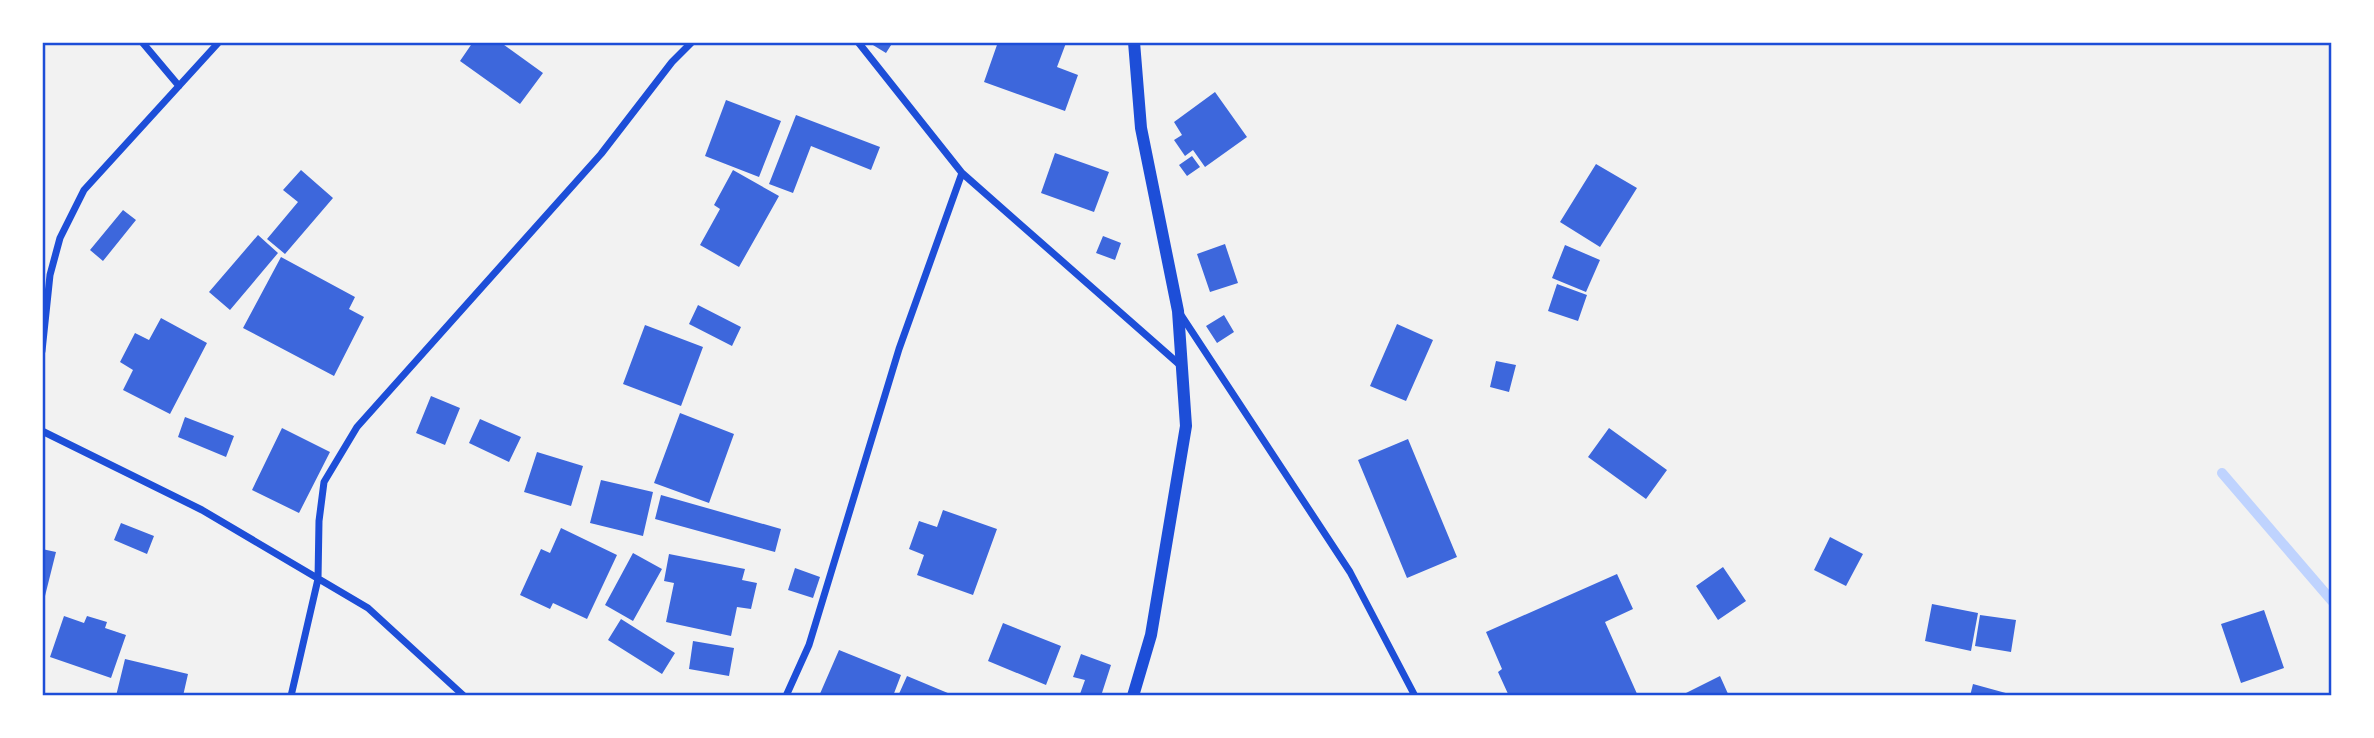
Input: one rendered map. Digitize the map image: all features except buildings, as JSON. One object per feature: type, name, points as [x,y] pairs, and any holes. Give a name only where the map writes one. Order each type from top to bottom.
[{"type":"street","points":[[142,42],[179,86]]},
{"type":"street","points":[[42,351],[50,275],[60,238],[84,190],[219,42]]},
{"type":"street","points":[[291,696],[318,579],[319,521],[324,482],[357,427],[601,154],[671,62],[692,42]]},
{"type":"street","points":[[858,42],[962,173],[1181,365]]},
{"type":"street","points":[[1133,696],[1151,635],[1185,426],[1178,311],[1141,128],[1134,42]]},
{"type":"street","points":[[786,696],[809,645],[899,349],[962,173]]},
{"type":"street","points":[[1178,311],[1350,572],[1415,696]]},
{"type":"street","points":[[42,431],[202,510],[368,608],[464,696]]},
{"type":"waterway","points":[[2222,473],[2332,601]]}]
